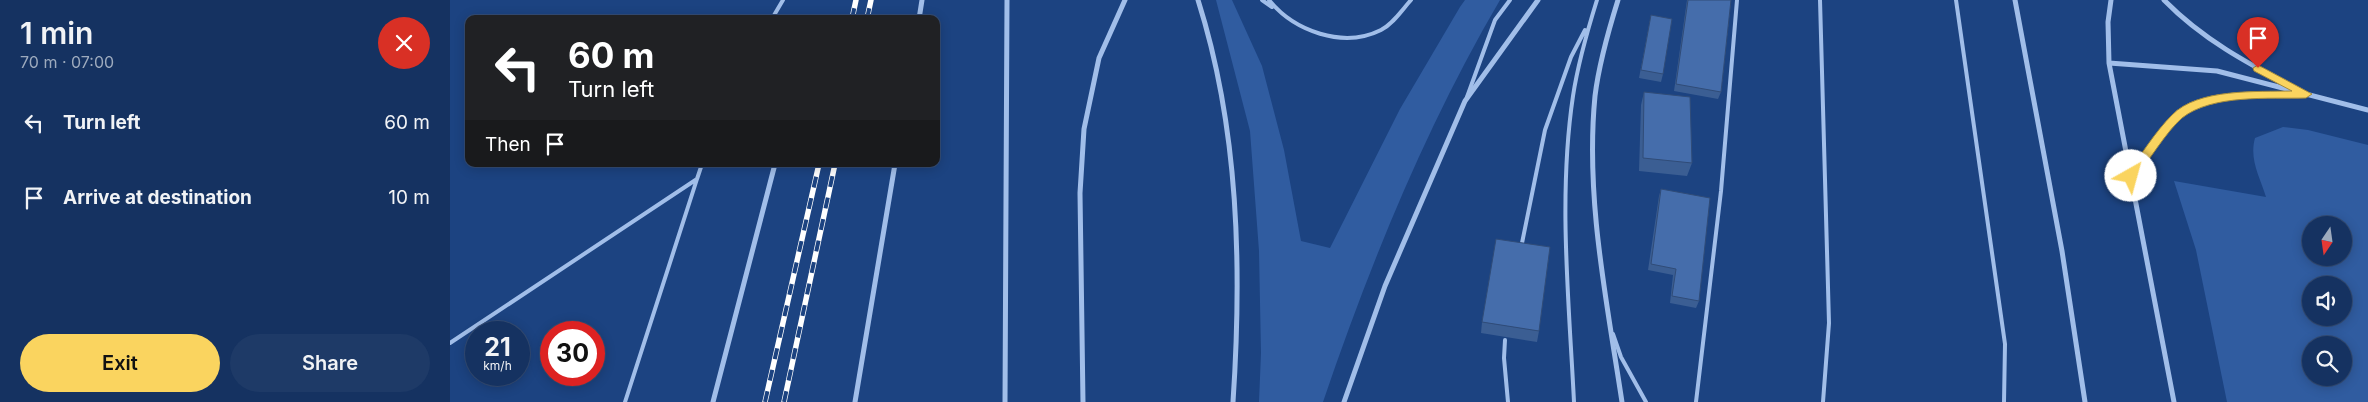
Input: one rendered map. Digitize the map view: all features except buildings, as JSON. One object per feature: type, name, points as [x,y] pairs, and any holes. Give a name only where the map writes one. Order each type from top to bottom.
[{"type":"street","points":[[920,15],[922,0]]},
{"type":"street","points":[[1005,402],[1008,0]]},
{"type":"street","points":[[1083,402],[1080,193],[1084,130],[1099,58],[1125,0]]},
{"type":"street","points":[[1198,0],[1226,121],[1236,213],[1236,370],[1233,402]]},
{"type":"street","points":[[1344,402],[1385,286],[1465,101],[1538,0]]},
{"type":"street","points":[[1618,0],[1606,35],[1600,65],[1593,131],[1597,216],[1622,402]]},
{"type":"street","points":[[2015,0],[2046,160],[2077,340],[2085,402]]},
{"type":"street","points":[[2111,0],[2108,22],[2108,63],[2174,402]]},
{"type":"street","points":[[2164,0],[2186,24],[2218,47],[2306,94]]},
{"type":"street","points":[[2108,63],[2217,71],[2368,110]]},
{"type":"street","points":[[2131,176],[2176,117],[2188,109],[2207,101],[2231,97],[2306,94]]},
{"type":"street","points":[[713,402],[774,167]]},
{"type":"street","points":[[855,402],[894,167]]},
{"type":"lane","points":[[774,15],[782,0]]},
{"type":"lane","points":[[1262,0],[1294,22],[1316,31],[1340,37],[1371,34],[1382,29],[1392,22],[1411,0]]},
{"type":"lane","points":[[1269,0],[1280,13]]},
{"type":"lane","points":[[1465,101],[1496,20],[1510,0]]},
{"type":"lane","points":[[1520,252],[1545,130],[1572,57],[1598,0]]},
{"type":"lane","points":[[1696,402],[1721,191],[1737,0]]},
{"type":"lane","points":[[1820,0],[1829,323],[1823,402]]},
{"type":"lane","points":[[1956,0],[2005,344],[2004,402]]},
{"type":"lane","points":[[1574,402],[1566,222],[1574,91],[1588,23]]},
{"type":"lane","points":[[625,402],[701,167]]},
{"type":"lane","points":[[450,343],[697,179]]},
{"type":"lane","points":[[1611,330],[1621,357],[1646,402]]},
{"type":"lane","points":[[1505,340],[1504,358],[1508,402]]},
{"type":"shaded area","points":[[1216,0],[1232,0],[1262,66],[1284,150],[1301,241],[1330,248],[1400,109],[1460,7],[1465,0],[1500,0],[1448,97],[1401,196],[1360,299],[1323,402],[1259,402],[1261,353],[1259,251],[1250,131]]},
{"type":"shaded area","points":[[2283,127],[2308,130],[2368,145],[2368,402],[2227,402],[2196,250],[2174,181],[2266,197],[2254,161],[2255,138]]},
{"type":"railway","points":[[853,15],[856,0]]},
{"type":"railway","points":[[868,15],[871,0]]},
{"type":"railway","points":[[765,402],[818,167]]},
{"type":"railway","points":[[784,402],[834,167]]},
{"type":"route","points":[[2131,176],[2176,117],[2188,109],[2207,101],[2231,97],[2306,94],[2258,68]]}]
